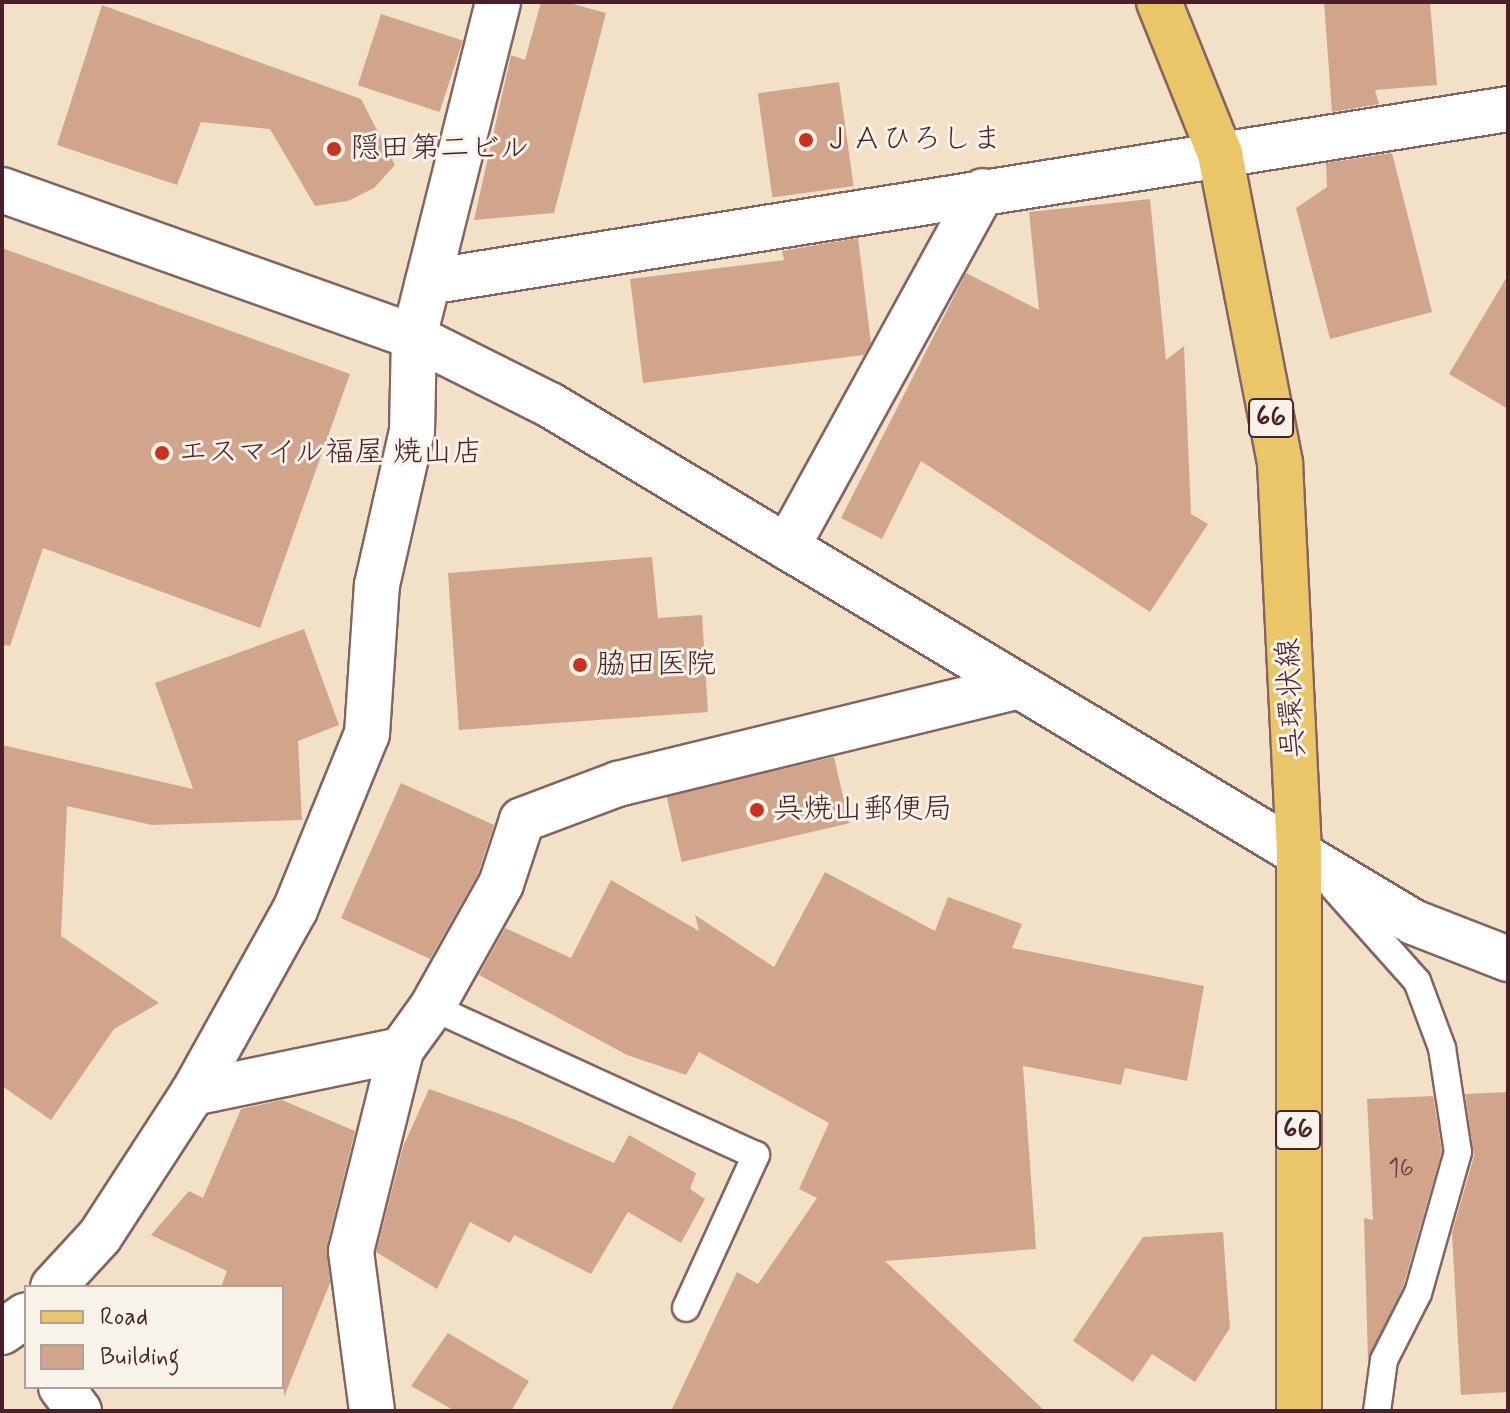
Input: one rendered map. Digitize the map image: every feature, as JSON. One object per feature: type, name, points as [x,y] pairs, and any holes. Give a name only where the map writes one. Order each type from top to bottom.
[{"type":"main road","name":"呉環状線","points":[[1159,2],[1220,154],[1280,463],[1299,850],[1299,1411]]},
{"type":"street","points":[[55,1285],[100,1236],[193,1093],[295,910],[367,734],[377,585],[412,431],[414,337],[498,2]]},
{"type":"street","points":[[428,282],[1508,109]]},
{"type":"street","points":[[2,190],[414,337],[550,405],[1017,687],[1299,850],[1413,922],[1508,959]]},
{"type":"street","points":[[787,547],[983,191]]},
{"type":"street","points":[[372,1411],[351,1251],[401,1050],[432,1007],[501,884],[522,820],[618,784],[1017,687]]},
{"type":"street","points":[[193,1093],[401,1050]]},
{"type":"street","points":[[62,1389],[79,1411]]},
{"type":"lane","points":[[1299,850],[1417,981],[1442,1048],[1458,1152],[1418,1293],[1384,1360],[1377,1411]]},
{"type":"lane","points":[[432,1007],[756,1155],[686,1308]]},
{"type":"building","points":[[541,2],[566,2],[606,13],[554,213],[474,220],[511,55],[525,60]]},
{"type":"building","points":[[1324,2],[1430,2],[1437,85],[1375,90],[1379,104],[1332,112]]},
{"type":"building","points":[[102,5],[361,99],[395,165],[374,188],[348,201],[315,206],[270,129],[201,122],[177,185],[57,145]]},
{"type":"building","points":[[381,14],[463,41],[440,112],[358,85]]},
{"type":"building","name":"ＪＡひろしま","points":[[839,82],[854,186],[772,197],[758,93]]},
{"type":"building","points":[[1392,153],[1432,312],[1330,339],[1296,208],[1327,187],[1326,163]]},
{"type":"building","points":[[1150,199],[1166,360],[1184,346],[1191,514],[1208,524],[1150,612],[921,461],[882,539],[841,518],[966,273],[1039,310],[1029,212]]},
{"type":"building","points":[[858,238],[871,343],[864,355],[643,383],[630,279],[784,260],[782,251]]},
{"type":"building","name":"エスマイル福屋 焼山店","points":[[2,248],[350,374],[260,628],[43,548],[10,646],[2,645]]},
{"type":"building","points":[[1508,275],[1508,409],[1449,374]]},
{"type":"building","name":"脇田医院","points":[[652,557],[658,618],[702,615],[708,712],[459,730],[448,573]]},
{"type":"building","points":[[304,629],[339,725],[298,741],[302,820],[152,825],[67,806],[61,936],[159,1003],[114,1029],[51,1120],[2,1086],[2,745],[193,789],[155,683]]},
{"type":"building","points":[[834,757],[849,823],[682,862],[666,796]]},
{"type":"building","points":[[401,783],[494,825],[478,874],[430,959],[341,918]]},
{"type":"building","points":[[825,872],[935,931],[948,897],[1022,924],[1012,948],[1204,986],[1187,1081],[1125,1068],[1121,1085],[1023,1066],[1036,1249],[885,1261],[1045,1411],[671,1411],[737,1272],[758,1284],[817,1198],[799,1189],[829,1123],[699,1052],[686,1075],[627,1055],[479,975],[505,928],[571,958],[611,880],[699,931],[695,915],[774,967]]},
{"type":"building","points":[[429,1089],[516,1120],[614,1163],[629,1135],[696,1173],[690,1189],[705,1199],[681,1243],[628,1212],[591,1274],[514,1235],[510,1243],[470,1222],[437,1289],[376,1252],[403,1147]]},
{"type":"building","points":[[1508,1092],[1508,1392],[1461,1395],[1452,1233],[1474,1156],[1465,1094]]},
{"type":"building","points":[[1433,1096],[1442,1151],[1403,1287],[1368,1361],[1364,1218],[1373,1220],[1367,1099]]},
{"type":"building","points":[[282,1100],[355,1131],[327,1245],[330,1283],[284,1397],[284,1285],[222,1285],[227,1271],[151,1235],[189,1191],[203,1198],[241,1109]]},
{"type":"building","points":[[1223,1232],[1230,1328],[1195,1382],[1152,1354],[1133,1382],[1073,1341],[1143,1237]]},
{"type":"building","points":[[448,1333],[529,1381],[511,1411],[455,1411],[411,1386]]},
{"type":"place","name":"ＪＡひろしま","points":[[806,140]]},
{"type":"place","name":"隠田第二ビル","points":[[334,149]]},
{"type":"place","name":"エスマイル福屋 焼山店","points":[[162,453]]},
{"type":"place","name":"脇田医院","points":[[580,665]]},
{"type":"place","name":"呉焼山郵便局","points":[[757,810]]}]
